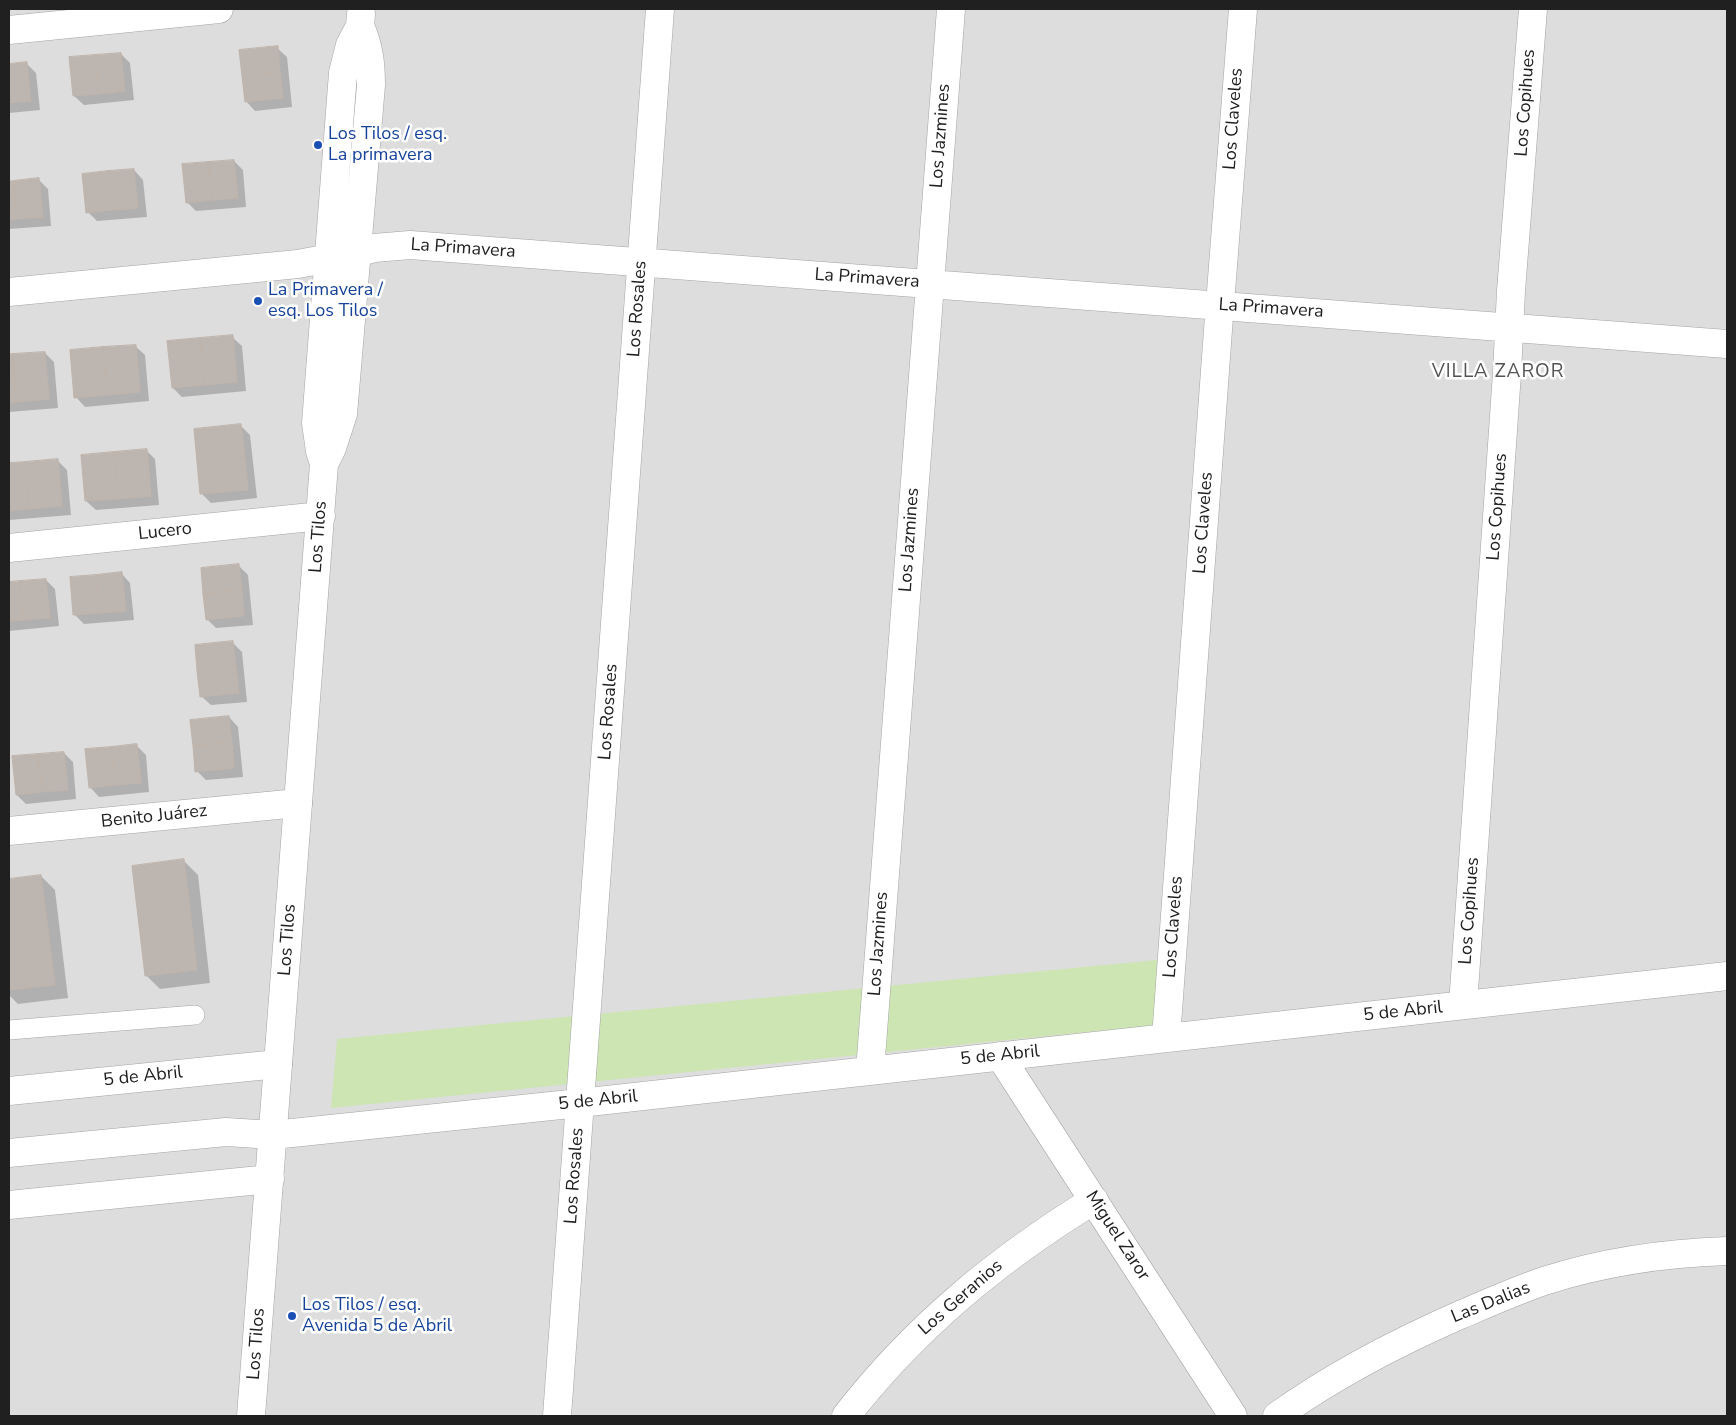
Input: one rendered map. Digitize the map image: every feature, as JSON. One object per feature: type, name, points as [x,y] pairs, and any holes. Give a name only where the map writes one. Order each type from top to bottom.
[{"type":"street","points":[[9,30],[219,9]]},
{"type":"street","name":"Los Rosales","points":[[557,1416],[660,9]]},
{"type":"street","name":"Los Jazmines","points":[[870,1071],[951,9]]},
{"type":"street","name":"Los Claveles","points":[[1166,1038],[1243,9]]},
{"type":"street","name":"Los Copihues","points":[[1463,1005],[1511,291],[1533,9]]},
{"type":"street","name":"Los Tilos","points":[[324,464],[332,448],[343,414],[357,253],[371,67],[361,17]]},
{"type":"street","name":"Los Tilos","points":[[252,1416],[321,516],[324,464],[316,423],[342,73],[361,17]]},
{"type":"street","name":"La Primavera","points":[[9,292],[298,264],[374,248],[410,245],[1727,344]]},
{"type":"street","name":"Lucero","points":[[9,548],[321,516]]},
{"type":"street","name":"Benito Juárez","points":[[9,831],[298,803]]},
{"type":"street","name":"5 de Abril","points":[[9,1153],[226,1132],[273,1135],[580,1103],[1727,976]]},
{"type":"street","name":"Miguel Zaror","points":[[1000,1056],[1233,1416]]},
{"type":"street","name":"5 de Abril","points":[[9,1091],[278,1064]]},
{"type":"street","points":[[9,1205],[270,1179]]},
{"type":"street","name":"Los Geranios","points":[[846,1416],[903,1350],[949,1305],[1041,1233],[1094,1200]]},
{"type":"street","name":"Las Dalias","points":[[1277,1416],[1334,1379],[1401,1342],[1544,1281],[1586,1269],[1629,1260],[1670,1254],[1727,1251]]},
{"type":"lane","points":[[9,1030],[195,1014]]},
{"type":"shaded area","points":[[9,9],[1727,9],[1727,1416],[9,1416]]},
{"type":"green space","points":[[1157,960],[1156,1025],[331,1108],[337,1039]]},
{"type":"building","points":[[278,46],[280,72],[242,76],[239,50]]},
{"type":"building","points":[[121,53],[125,91],[99,94],[95,55]]},
{"type":"building","points":[[95,55],[99,94],[73,96],[69,57]]},
{"type":"building","points":[[27,62],[31,101],[9,103],[9,64]]},
{"type":"building","points":[[280,72],[283,98],[245,102],[242,76]]},
{"type":"building","points":[[234,160],[238,198],[212,200],[208,162]]},
{"type":"building","points":[[208,162],[212,200],[186,203],[182,164]]},
{"type":"building","points":[[134,169],[138,208],[112,210],[108,171]]},
{"type":"building","points":[[108,171],[112,210],[86,213],[82,174]]},
{"type":"building","points":[[39,178],[43,217],[17,219],[13,181]]},
{"type":"building","points":[[9,181],[13,181],[17,219],[9,220]]},
{"type":"building","points":[[233,335],[237,382],[204,385],[200,338]]},
{"type":"building","points":[[200,338],[204,385],[172,388],[167,341]]},
{"type":"building","points":[[136,345],[140,392],[107,395],[103,347]]},
{"type":"building","points":[[103,347],[107,395],[74,398],[70,350]]},
{"type":"building","points":[[45,352],[49,399],[17,402],[12,354]]},
{"type":"building","points":[[12,354],[17,402],[9,403],[9,355]]},
{"type":"building","points":[[241,424],[245,457],[197,462],[194,429]]},
{"type":"building","points":[[147,449],[151,496],[118,499],[114,452]]},
{"type":"building","points":[[114,452],[118,499],[85,501],[81,455]]},
{"type":"building","points":[[245,457],[248,490],[200,494],[197,462]]},
{"type":"building","points":[[58,459],[62,506],[29,509],[25,462]]},
{"type":"building","points":[[25,462],[29,509],[9,511],[9,463]]},
{"type":"building","points":[[239,564],[242,590],[203,594],[201,568]]},
{"type":"building","points":[[122,572],[126,611],[100,613],[96,575]]},
{"type":"building","points":[[96,575],[100,613],[73,615],[70,577]]},
{"type":"building","points":[[46,579],[50,618],[24,620],[20,581]]},
{"type":"building","points":[[20,581],[24,620],[9,621],[9,582]]},
{"type":"building","points":[[242,590],[244,616],[206,620],[203,594]]},
{"type":"building","points":[[233,641],[236,667],[197,671],[195,645]]},
{"type":"building","points":[[236,667],[239,693],[200,697],[197,671]]},
{"type":"building","points":[[229,716],[232,742],[193,746],[190,720]]},
{"type":"building","points":[[232,742],[234,768],[195,772],[193,746]]},
{"type":"building","points":[[137,744],[141,783],[115,785],[111,747]]},
{"type":"building","points":[[111,747],[115,785],[89,788],[85,749]]},
{"type":"building","points":[[64,752],[68,790],[42,792],[38,754]]},
{"type":"building","points":[[38,754],[42,792],[16,795],[12,756]]},
{"type":"building","points":[[184,859],[197,970],[145,976],[132,866]]},
{"type":"building","points":[[41,875],[55,985],[9,990],[9,879]]},
{"type":"place","name":"Los Tilos / esq. La primavera","points":[[318,145]]},
{"type":"place","name":"La Primavera / esq. Los Tilos","points":[[258,301]]},
{"type":"place","name":"Los Tilos / esq. Avenida 5 de Abril","points":[[292,1316]]},
{"type":"district","name":"VILLA ZAROR","points":[[1498,372]]}]
